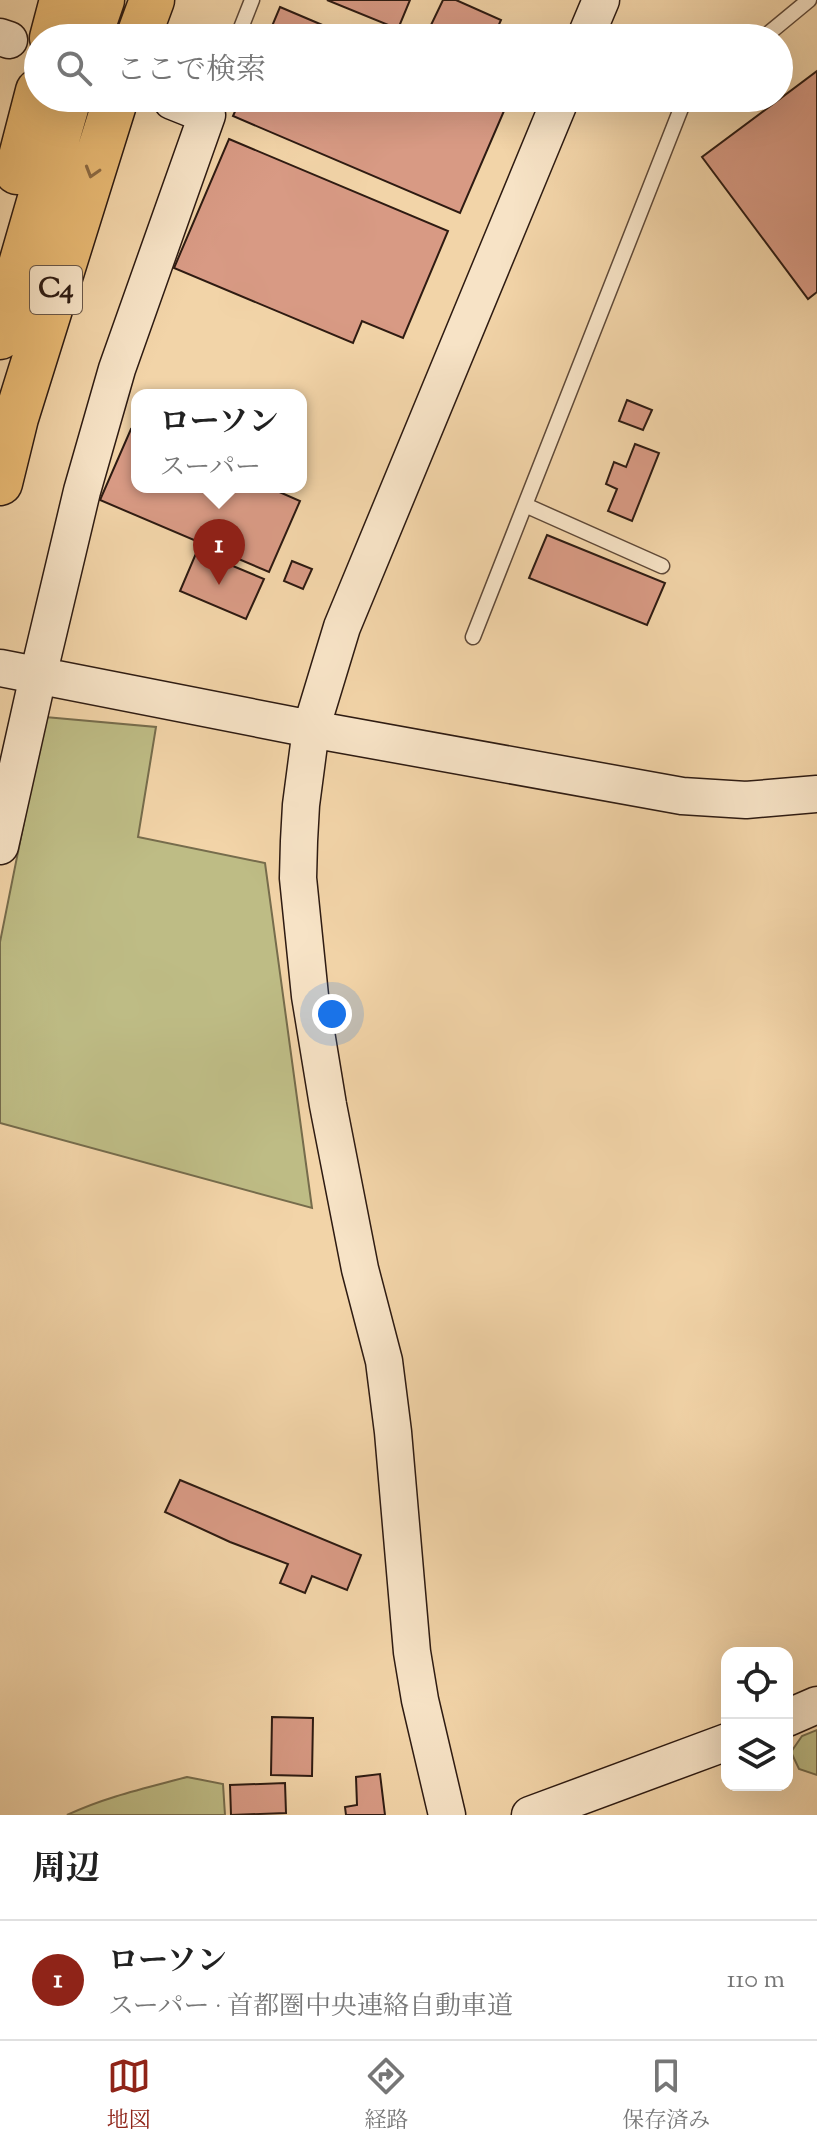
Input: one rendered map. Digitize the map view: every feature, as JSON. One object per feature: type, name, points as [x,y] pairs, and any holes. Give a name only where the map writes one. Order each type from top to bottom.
[{"type":"highway","points":[[56,24],[62,0]]},
{"type":"highway","points":[[94,24],[102,0]]},
{"type":"highway","points":[[143,24],[152,0]]},
{"type":"highway","points":[[0,244],[33,112]]},
{"type":"highway","name":"C4","points":[[0,337],[65,112]]},
{"type":"highway","name":"C4","points":[[0,483],[16,418],[112,112]]},
{"type":"street","points":[[591,24],[601,0]]},
{"type":"street","points":[[0,846],[82,491],[117,369],[208,112]]},
{"type":"street","points":[[447,1815],[412,1652],[384,1361],[360,1269],[310,996],[298,878],[301,805],[311,729],[342,627],[555,112]]},
{"type":"street","points":[[0,668],[311,729],[682,796],[746,800],[817,794]]},
{"type":"street","points":[[793,1715],[817,1705]]},
{"type":"street","points":[[530,1815],[721,1744]]},
{"type":"lane","points":[[243,24],[252,0]]},
{"type":"lane","points":[[780,24],[809,0]]},
{"type":"lane","points":[[473,637],[680,112]]},
{"type":"lane","points":[[525,505],[662,566]]},
{"type":"shaded area","points":[[45,717],[156,727],[138,837],[265,863],[312,1208],[0,1123],[0,942]]},
{"type":"shaded area","points":[[817,1730],[817,1775],[799,1769],[793,1756],[793,1749],[802,1736]]},
{"type":"shaded area","points":[[187,1777],[223,1784],[225,1815],[67,1815],[111,1798]]},
{"type":"building","points":[[327,0],[410,0],[400,24],[386,24]]},
{"type":"building","points":[[443,0],[456,0],[501,20],[499,24],[431,24]]},
{"type":"building","points":[[280,7],[320,24],[273,24]]},
{"type":"building","points":[[817,71],[817,292],[808,299],[702,157],[762,112],[793,112],[793,89]]},
{"type":"building","points":[[235,112],[504,112],[460,213],[233,116]]},
{"type":"building","points":[[229,139],[448,231],[403,338],[362,321],[353,343],[174,268]]},
{"type":"building","points":[[627,400],[652,410],[643,430],[619,421]]},
{"type":"building","points":[[131,429],[131,493],[282,493],[300,501],[269,572],[100,500]]},
{"type":"building","points":[[635,444],[659,453],[632,521],[608,511],[617,489],[606,484],[614,462],[626,467]]},
{"type":"building","points":[[547,535],[665,583],[647,625],[529,578]]},
{"type":"building","points":[[197,551],[264,579],[246,619],[180,591]]},
{"type":"building","points":[[292,561],[312,569],[303,589],[284,581]]},
{"type":"building","points":[[180,1480],[361,1555],[347,1590],[312,1576],[305,1593],[280,1583],[288,1564],[165,1512]]},
{"type":"building","points":[[272,1717],[313,1718],[312,1776],[271,1775]]},
{"type":"building","points":[[380,1774],[385,1815],[346,1815],[345,1807],[357,1805],[356,1777]]},
{"type":"building","points":[[285,1783],[286,1813],[231,1815],[230,1785]]},
{"type":"place","name":"ローソン","points":[[219,585]]}]
